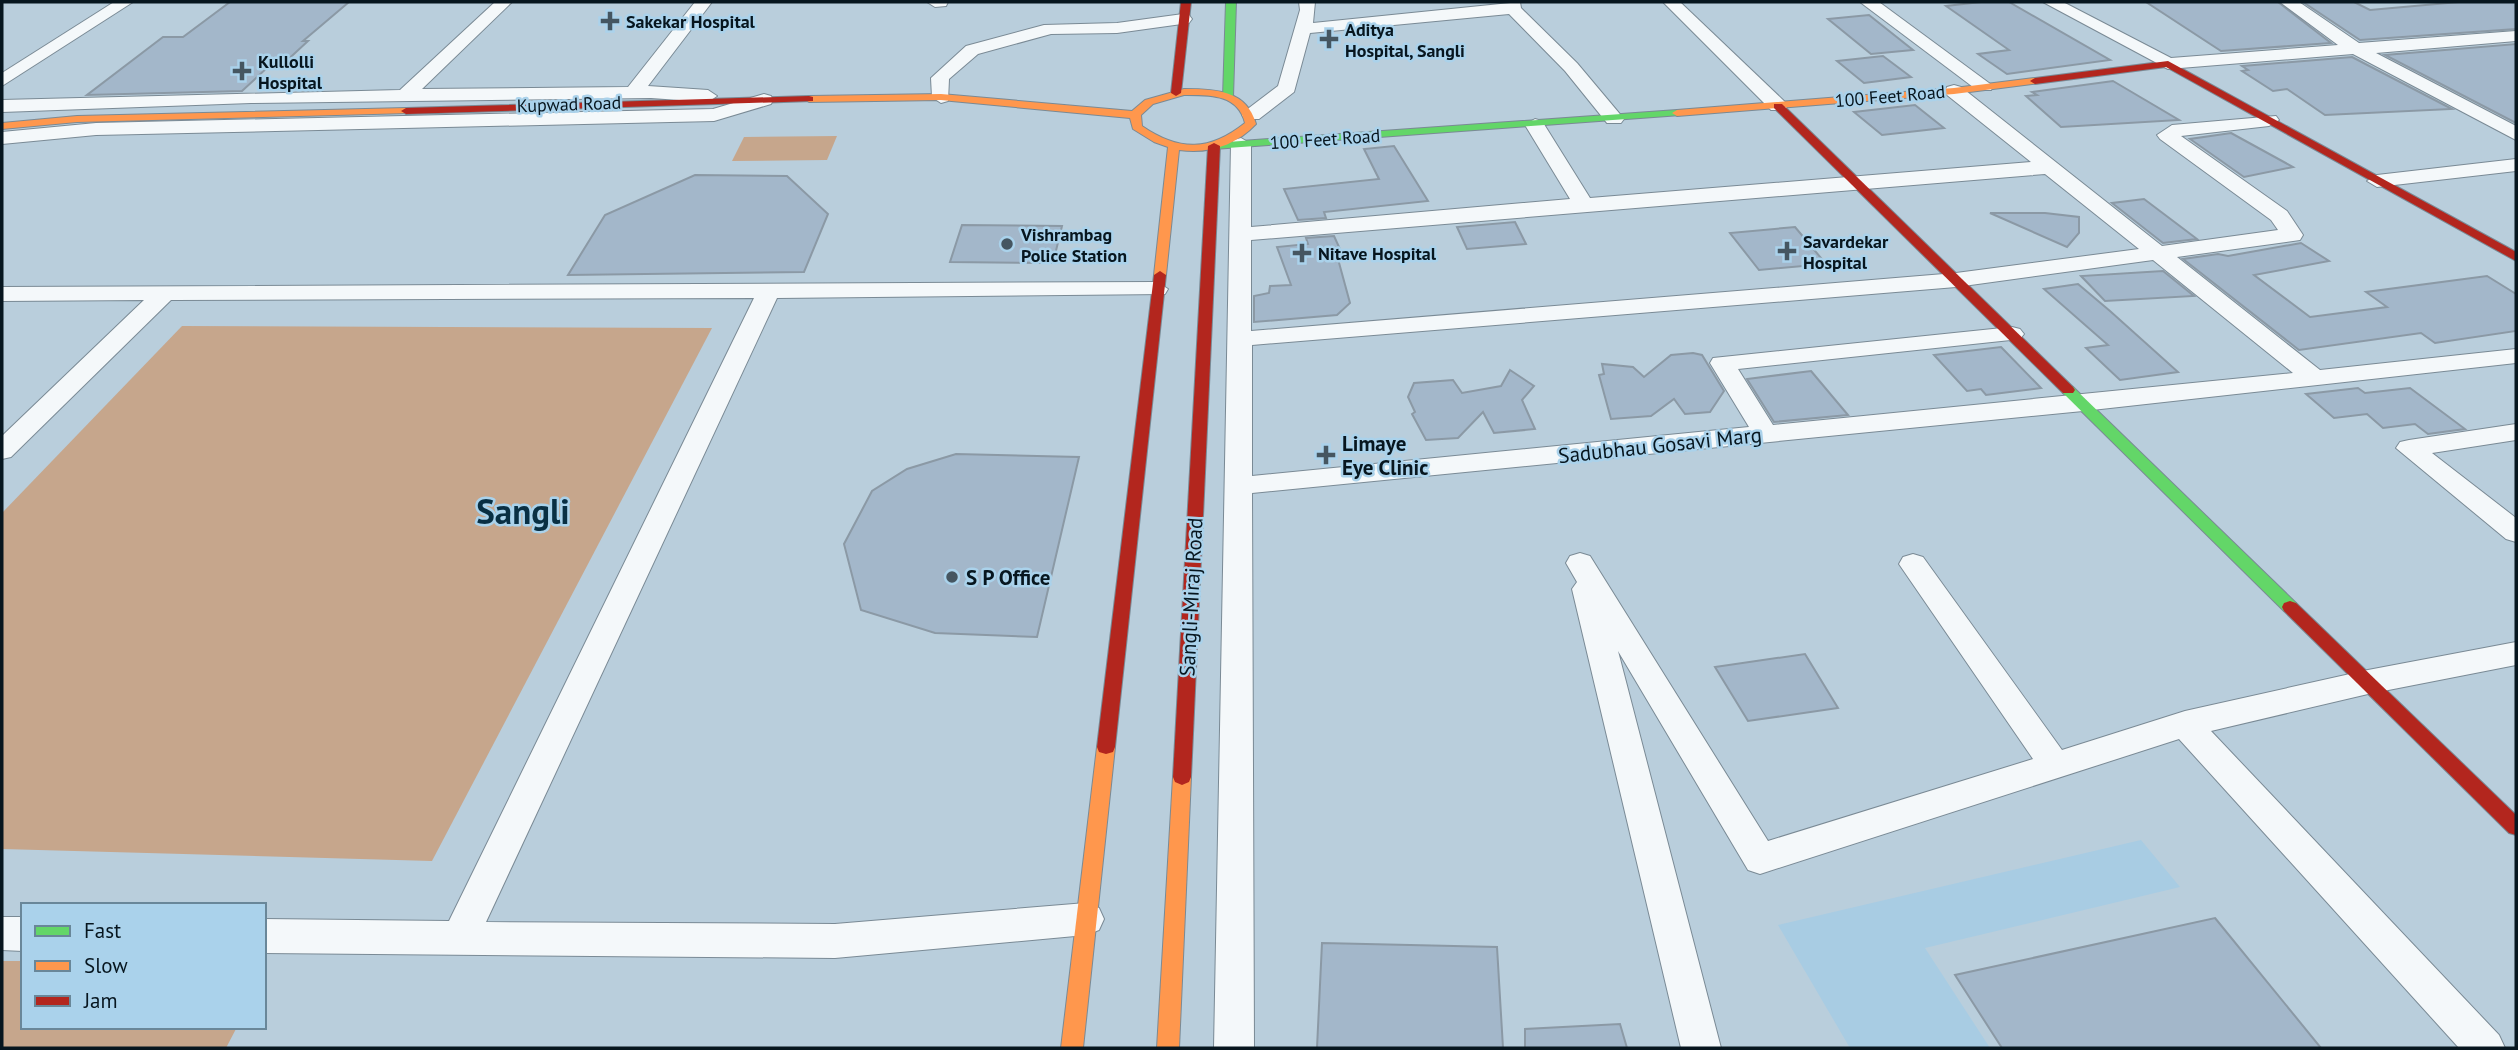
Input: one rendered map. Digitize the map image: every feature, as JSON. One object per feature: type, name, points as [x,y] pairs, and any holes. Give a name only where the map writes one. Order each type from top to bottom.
[{"type":"main road","points":[[1228,97],[1231,2]]},
{"type":"main road","points":[[1176,93],[1185,10]]},
{"type":"main road","points":[[2168,64],[2516,257]]},
{"type":"main road","name":"100 Feet Road","points":[[1174,147],[1535,125],[1778,106],[1954,91],[2168,64]]},
{"type":"main road","points":[[1072,1048],[1174,147],[1143,136],[1135,127],[1135,115],[1150,101],[1176,93],[1203,92],[1228,97],[1247,107],[1252,116],[1251,124],[1244,133],[1228,145]]},
{"type":"main road","name":"Kupwad Road","points":[[2,126],[77,119],[403,111],[631,97]]},
{"type":"main road","points":[[764,100],[941,97],[1135,115]]},
{"type":"main road","points":[[1778,106],[2516,827]]},
{"type":"main road","name":"Sangli-Miraj Road","points":[[1168,1048],[1228,145]]},
{"type":"street","points":[[2,81],[125,2]]},
{"type":"street","points":[[404,96],[504,2]]},
{"type":"street","points":[[631,97],[704,2]]},
{"type":"street","points":[[1252,116],[1287,88],[1303,29],[1307,2]]},
{"type":"street","points":[[1671,2],[1778,106]]},
{"type":"street","points":[[1867,2],[1984,86]]},
{"type":"street","points":[[2051,2],[2168,64],[2516,36]]},
{"type":"street","points":[[2288,2],[2354,48],[2516,134]]},
{"type":"street","points":[[1303,29],[1513,5],[1571,67],[1614,119]]},
{"type":"street","points":[[941,97],[940,78],[972,50],[1050,29],[1117,28],[1185,10]]},
{"type":"street","points":[[1954,91],[2315,378]]},
{"type":"street","points":[[2,106],[251,97],[631,97],[764,100]]},
{"type":"street","points":[[2,138],[96,129],[714,115],[764,100]]},
{"type":"street","points":[[1238,339],[1956,280],[2292,235],[2279,216],[2167,135],[2172,131],[2269,120]]},
{"type":"street","points":[[1535,125],[1583,203]]},
{"type":"street","points":[[1228,145],[1240,234],[1234,1048]]},
{"type":"street","points":[[2377,181],[2516,165]]},
{"type":"street","points":[[1240,234],[1583,203],[2051,167]]},
{"type":"street","points":[[2,294],[1157,289]]},
{"type":"street","points":[[460,938],[769,291]]},
{"type":"street","points":[[2,451],[164,293]]},
{"type":"street","points":[[1766,434],[1722,363],[2012,334]]},
{"type":"street","name":"Sadubhau Gosavi Marg","points":[[1237,486],[2083,403],[2516,356]]},
{"type":"street","points":[[2516,432],[2409,447],[2516,532]]},
{"type":"street","points":[[1701,1048],[1580,563],[1759,859],[2185,724],[2368,682],[2516,653]]},
{"type":"street","points":[[1913,564],[2055,765]]},
{"type":"street","points":[[2185,724],[2485,1048]]},
{"type":"street","points":[[266,936],[835,941],[1086,919]]},
{"type":"street","points":[[2,934],[21,934]]},
{"type":"shaded area","points":[[837,136],[827,160],[732,161],[744,137]]},
{"type":"shaded area","points":[[182,326],[712,328],[432,861],[2,849],[2,513]]},
{"type":"shaded area","points":[[2141,840],[2180,887],[1925,948],[1990,1048],[1850,1048],[1778,925]]},
{"type":"shaded area","points":[[2,961],[21,961],[21,1029],[236,1029],[226,1048],[2,1048]]},
{"type":"building","points":[[230,2],[349,2],[303,41],[308,41],[281,66],[269,66],[242,91],[87,95],[163,37],[183,37]]},
{"type":"building","points":[[2009,2],[2110,60],[2007,74],[1978,54],[2009,50],[1946,6]]},
{"type":"building","points":[[2146,2],[2278,2],[2331,43],[2221,51]]},
{"type":"building","points":[[2303,2],[2354,2],[2370,10],[2459,2],[2516,2],[2516,29],[2360,40]]},
{"type":"building","points":[[1869,15],[1913,50],[1871,54],[1828,19]]},
{"type":"building","points":[[2516,44],[2516,123],[2385,55]]},
{"type":"building","points":[[1883,56],[1911,77],[1864,83],[1837,61]]},
{"type":"building","points":[[2352,57],[2452,109],[2325,115],[2287,89],[2273,91],[2242,71],[2248,70],[2242,66]]},
{"type":"building","points":[[2113,81],[2179,120],[2061,127],[2026,96],[2037,95],[2032,92]]},
{"type":"building","points":[[1915,105],[1944,128],[1882,135],[1854,112]]},
{"type":"building","points":[[2231,133],[2293,167],[2244,177],[2190,139]]},
{"type":"building","points":[[1394,146],[1428,201],[1324,212],[1326,218],[1298,220],[1284,189],[1379,179],[1364,149]]},
{"type":"building","points":[[695,175],[787,176],[828,214],[804,272],[568,275],[605,215]]},
{"type":"building","points":[[2144,199],[2197,239],[2163,243],[2112,203]]},
{"type":"building","points":[[1990,213],[2045,213],[2079,217],[2079,233],[2067,247]]},
{"type":"building","points":[[1515,222],[1526,244],[1467,249],[1457,227]]},
{"type":"building","name":"Vishrambag Police Station","points":[[962,225],[1062,226],[1053,263],[950,262]]},
{"type":"building","points":[[1795,227],[1826,264],[1759,270],[1730,233]]},
{"type":"building","points":[[1334,236],[1344,258],[1338,259],[1350,303],[1337,315],[1254,322],[1254,296],[1269,293],[1270,286],[1291,285],[1277,247],[1308,244],[1306,238]]},
{"type":"building","points":[[2301,243],[2329,261],[2254,275],[2310,317],[2387,307],[2366,292],[2487,276],[2516,294],[2516,331],[2435,343],[2421,333],[2299,350],[2183,259],[2218,254],[2228,256]]},
{"type":"building","points":[[2163,271],[2194,296],[2105,301],[2081,276]]},
{"type":"building","points":[[2078,284],[2178,372],[2120,380],[2086,348],[2108,345],[2044,289]]},
{"type":"building","points":[[2001,347],[2041,388],[1986,395],[1981,389],[1967,391],[1934,355]]},
{"type":"building","points":[[1671,355],[1702,355],[1724,391],[1710,412],[1685,414],[1674,399],[1651,416],[1611,419],[1599,375],[1604,374],[1602,364],[1633,367],[1644,377]]},
{"type":"building","points":[[1510,370],[1534,386],[1522,400],[1535,429],[1494,433],[1483,412],[1458,438],[1426,440],[1412,414],[1415,412],[1408,397],[1414,383],[1453,380],[1462,393],[1501,386]]},
{"type":"building","points":[[1811,371],[1848,415],[1774,422],[1747,379]]},
{"type":"building","points":[[2358,388],[2365,393],[2410,388],[2465,429],[2428,434],[2415,424],[2383,428],[2367,414],[2334,418],[2306,394]]},
{"type":"building","name":"S P Office","points":[[956,454],[1079,457],[1037,637],[935,633],[861,610],[844,544],[872,491],[907,469]]},
{"type":"building","points":[[1805,654],[1838,708],[1748,721],[1715,667]]},
{"type":"building","points":[[2215,918],[2321,1048],[2002,1048],[1955,975]]},
{"type":"building","points":[[1322,943],[1497,947],[1503,1048],[1317,1048]]},
{"type":"building","points":[[1620,1024],[1627,1048],[1525,1048],[1525,1029]]},
{"type":"traffic: fast","points":[[1228,97],[1231,2]]},
{"type":"traffic: fast","points":[[1214,146],[1677,113]]},
{"type":"traffic: fast","points":[[2068,390],[2290,607]]},
{"type":"traffic: slow","points":[[1677,113],[1954,91],[2035,81]]},
{"type":"traffic: slow","points":[[1184,92],[1216,93],[1235,99],[1248,113],[1251,124],[1228,141],[1205,148],[1169,144],[1137,127],[1135,114],[1149,102],[1184,92]]},
{"type":"traffic: slow","points":[[809,99],[941,97],[1135,115]]},
{"type":"traffic: slow","points":[[2,126],[77,119],[406,111]]},
{"type":"traffic: slow","points":[[1160,275],[1174,147]]},
{"type":"traffic: slow","points":[[1072,1048],[1106,747]]},
{"type":"traffic: slow","points":[[1168,1048],[1182,777]]},
{"type":"traffic: jam","points":[[1176,93],[1186,2]]},
{"type":"traffic: jam","points":[[2035,81],[2168,64],[2516,257]]},
{"type":"traffic: jam","points":[[406,111],[809,99]]},
{"type":"traffic: jam","points":[[1778,106],[2068,390]]},
{"type":"traffic: jam","points":[[1182,777],[1214,146]]},
{"type":"traffic: jam","points":[[1106,747],[1160,275]]},
{"type":"traffic: jam","points":[[2290,607],[2516,827]]},
{"type":"place","name":"Sakekar Hospital","points":[[610,21]]},
{"type":"place","name":"Aditya Hospital, Sangli","points":[[1329,39]]},
{"type":"place","name":"Kullolli Hospital","points":[[242,71]]},
{"type":"place","name":"Vishrambag Police Station","points":[[1007,244]]},
{"type":"place","name":"Savardekar Hospital","points":[[1787,251]]},
{"type":"place","name":"Nitave Hospital","points":[[1302,253]]},
{"type":"place","name":"Limaye Eye Clinic","points":[[1326,455]]},
{"type":"place","name":"S P Office","points":[[952,577]]},
{"type":"district","name":"Sangli","points":[[523,511]]}]
